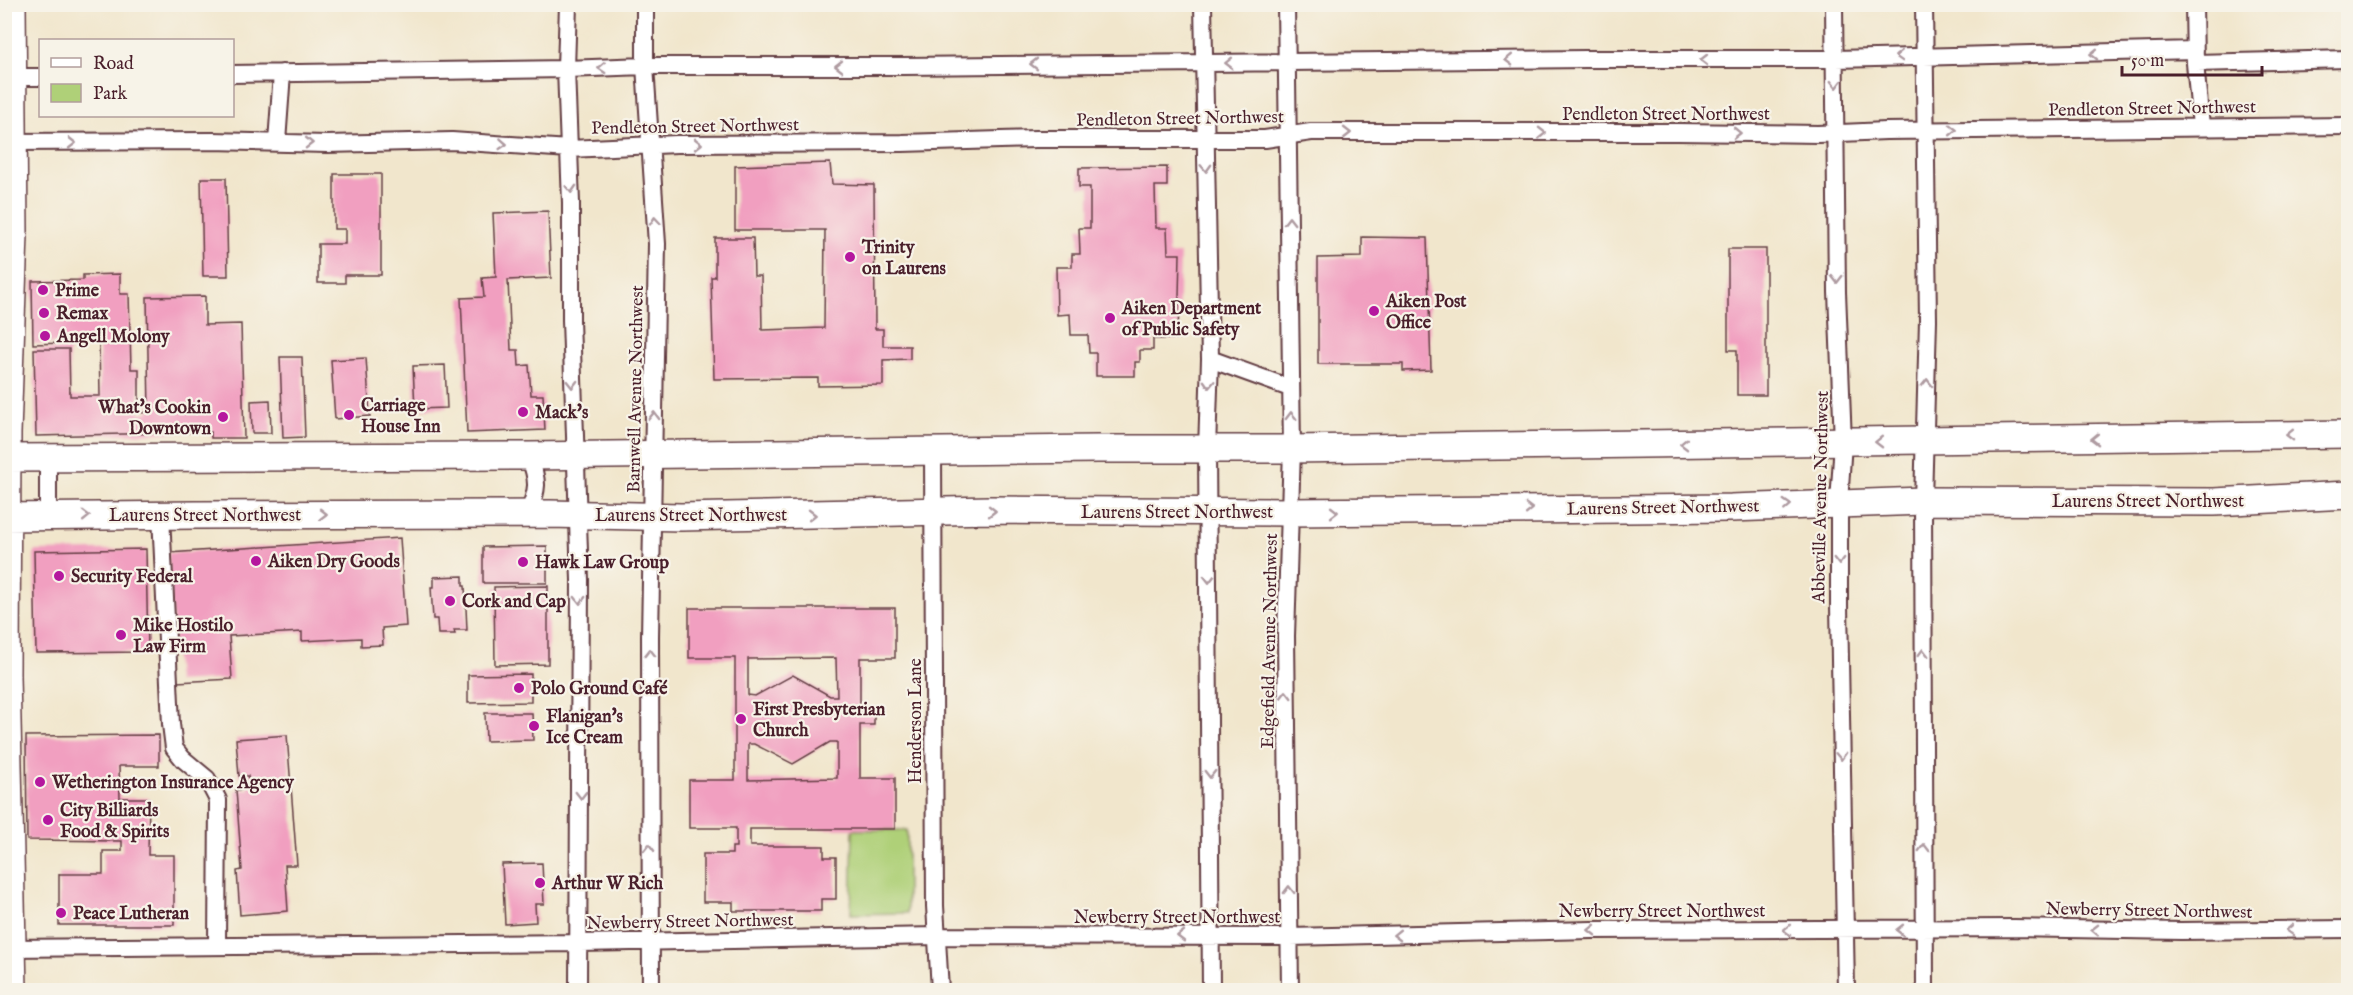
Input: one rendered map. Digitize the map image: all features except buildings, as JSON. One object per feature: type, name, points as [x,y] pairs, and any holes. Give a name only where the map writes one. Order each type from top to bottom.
[{"type":"main road","points":[[12,4],[9,142],[14,236],[6,458],[6,676],[8,948],[13,990]]},
{"type":"main road","points":[[6,458],[1292,450],[2349,434]]},
{"type":"main road","name":"Laurens Street Northwest","points":[[6,517],[528,514],[652,516],[934,512],[1731,508],[1923,501],[2214,502],[2349,495]]},
{"type":"street","points":[[568,4],[566,69],[571,203],[571,320],[580,580],[578,990]]},
{"type":"street","name":"Barnwell Avenue Northwest","points":[[645,4],[645,66],[657,244],[650,637],[651,990]]},
{"type":"street","points":[[1203,4],[1210,359],[1207,449],[1211,990]]},
{"type":"street","name":"Edgefield Avenue Northwest","points":[[1286,4],[1292,450],[1286,636],[1290,990]]},
{"type":"street","name":"Abbeville Avenue Northwest","points":[[1834,4],[1838,292],[1843,442],[1839,503],[1839,605],[1846,990]]},
{"type":"street","points":[[1924,4],[1928,320],[1923,501],[1925,990]]},
{"type":"street","points":[[2194,4],[2195,57],[2201,126]]},
{"type":"street","points":[[234,74],[645,66],[1836,59],[1924,55],[2105,54],[2349,59]]},
{"type":"street","points":[[277,142],[282,73]]},
{"type":"street","points":[[9,77],[39,77]]},
{"type":"street","name":"Pendleton Street Northwest","points":[[9,142],[327,144],[452,141],[569,149],[677,144],[902,143],[1036,139],[1265,139],[1311,132],[1837,133],[2201,126],[2349,126]]},
{"type":"street","points":[[1210,359],[1290,388]]},
{"type":"street","name":"Henderson Lane","points":[[933,452],[936,936],[940,990]]},
{"type":"street","points":[[528,514],[538,481],[530,456]]},
{"type":"street","points":[[48,459],[48,517]]},
{"type":"street","points":[[161,515],[174,748],[183,759],[207,779],[218,800],[218,946]]},
{"type":"street","name":"Newberry Street Northwest","points":[[8,948],[580,943],[936,936],[1290,937],[1592,930],[2014,928],[2225,931],[2349,929]]},
{"type":"green space","points":[[853,830],[907,830],[907,913],[851,914]]},
{"type":"place","name":"Trinity on Laurens","points":[[850,257]]},
{"type":"place","name":"Prime","points":[[43,290]]},
{"type":"place","name":"Aiken Post Office","points":[[1374,311]]},
{"type":"place","name":"Remax","points":[[44,313]]},
{"type":"place","name":"Aiken Department of Public Safety","points":[[1110,318]]},
{"type":"place","name":"Angell Molony","points":[[45,336]]},
{"type":"place","name":"Mack's","points":[[523,412]]},
{"type":"place","name":"Carriage House Inn","points":[[349,415]]},
{"type":"place","name":"What's Cookin Downtown","points":[[223,417]]},
{"type":"place","name":"Aiken Dry Goods","points":[[256,561]]},
{"type":"place","name":"Hawk Law Group","points":[[523,562]]},
{"type":"place","name":"Security Federal","points":[[59,576]]},
{"type":"place","name":"Cork and Cap","points":[[450,601]]},
{"type":"place","name":"Mike Hostilo Law Firm","points":[[121,635]]},
{"type":"place","name":"Polo Ground Café","points":[[519,688]]},
{"type":"place","name":"First Presbyterian Church","points":[[741,719]]},
{"type":"place","name":"Flanigan's Ice Cream","points":[[534,726]]},
{"type":"place","name":"Wetherington Insurance Agency","points":[[40,782]]},
{"type":"place","name":"City Billiards Food & Spirits","points":[[48,820]]},
{"type":"place","name":"Arthur W Rich","points":[[540,883]]},
{"type":"place","name":"Peace Lutheran","points":[[61,913]]}]
